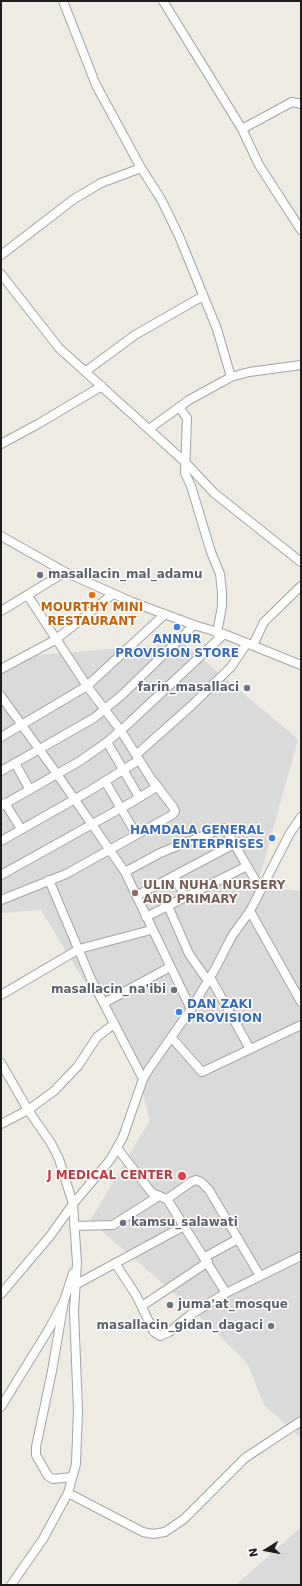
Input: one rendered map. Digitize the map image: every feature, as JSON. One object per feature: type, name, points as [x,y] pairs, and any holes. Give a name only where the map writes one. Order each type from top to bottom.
[{"type":"street","points":[[62,1],[96,85],[141,168],[161,199],[179,236],[217,329],[232,377]]},
{"type":"street","points":[[163,1],[242,129],[259,165],[301,230]]},
{"type":"street","points":[[242,129],[292,102],[301,104]]},
{"type":"street","points":[[1,255],[74,199],[101,183],[141,168]]},
{"type":"street","points":[[1,274],[59,348],[185,462],[214,493],[301,562]]},
{"type":"street","points":[[86,371],[135,335],[203,296]]},
{"type":"street","points":[[149,430],[179,408],[232,377],[249,372],[301,365]]},
{"type":"street","points":[[1,444],[102,386]]},
{"type":"street","points":[[22,829],[3,804],[80,761],[121,731],[220,633],[222,592],[220,574],[211,552],[191,486],[185,473],[188,430],[187,418],[179,408]]},
{"type":"street","points":[[1,536],[65,572],[113,594],[194,625],[250,644],[301,665]]},
{"type":"street","points":[[1,611],[28,596],[65,572]]},
{"type":"street","points":[[1,841],[124,770],[231,667],[250,644],[264,622],[301,586]]},
{"type":"street","points":[[1,670],[56,640],[113,594]]},
{"type":"street","points":[[1,900],[66,874],[174,813],[173,807],[154,782],[121,731],[87,686],[28,596]]},
{"type":"street","points":[[1,737],[87,686],[165,614]]},
{"type":"street","points":[[1,771],[80,727],[104,710],[194,625]]},
{"type":"street","points":[[1,697],[40,749],[125,872],[151,930],[191,1009]]},
{"type":"street","points":[[107,742],[139,797]]},
{"type":"street","points":[[15,763],[30,790]]},
{"type":"street","points":[[105,781],[122,807],[136,834]]},
{"type":"street","points":[[1,874],[92,825],[155,788],[154,782]]},
{"type":"street","points":[[1,1294],[50,1236],[73,1204],[110,1160],[123,1137],[143,1079],[191,1009],[232,936],[250,911],[290,833],[301,817]]},
{"type":"street","points":[[125,872],[160,853],[218,829],[226,830],[261,890]]},
{"type":"street","points":[[136,896],[234,844]]},
{"type":"street","points":[[146,917],[247,866]]},
{"type":"street","points":[[174,876],[185,897]]},
{"type":"street","points":[[50,880],[104,1003],[143,1079]]},
{"type":"street","points":[[168,906],[189,954],[209,979],[250,1048]]},
{"type":"street","points":[[250,911],[298,988],[301,1002]]},
{"type":"street","points":[[1,995],[79,949],[151,930]]},
{"type":"street","points":[[104,1003],[170,967]]},
{"type":"street","points":[[1,1124],[28,1110],[54,1091],[78,1066],[97,1037],[105,1029],[114,1024]]},
{"type":"street","points":[[172,1038],[202,1072],[239,1056],[250,1048],[301,1025]]},
{"type":"street","points":[[1,1063],[28,1110],[51,1143],[59,1159],[73,1204],[76,1262],[74,1311],[78,1410],[76,1464],[68,1493],[43,1539],[11,1585]]},
{"type":"street","points":[[117,1148],[152,1193],[163,1197],[184,1226],[226,1293]]},
{"type":"street","points":[[74,1226],[113,1225],[196,1180],[202,1182],[209,1190],[260,1276]]},
{"type":"street","points":[[75,1285],[184,1226]]},
{"type":"street","points":[[142,1306],[238,1239]]},
{"type":"street","points":[[115,1263],[142,1306],[154,1332],[160,1336],[169,1332],[190,1315],[226,1293],[301,1256]]},
{"type":"street","points":[[72,1477],[53,1479],[48,1476],[36,1455],[36,1447],[52,1371],[64,1301],[76,1262]]},
{"type":"street","points":[[1,1406],[22,1376],[64,1301]]},
{"type":"street","points":[[68,1493],[143,1532],[153,1534],[165,1532],[184,1520],[245,1458],[301,1421]]},
{"type":"shaded area","points":[[183,643],[298,739],[257,887],[301,891],[301,1438],[264,1405],[247,1363],[188,1305],[90,1221],[150,1120],[135,1065],[41,910],[1,913],[1,672],[36,655]]},
{"type":"shaded area","points":[[301,1527],[301,1585],[235,1585],[246,1576]]},
{"type":"place","name":"masallacin_mal_adamu","points":[[40,575]]},
{"type":"place","name":"MOURTHY MINI RESTAURANT","points":[[92,595]]},
{"type":"place","name":"ANNUR PROVISION STORE","points":[[177,627]]},
{"type":"place","name":"farin_masallaci","points":[[247,688]]},
{"type":"place","name":"HAMDALA GENERAL ENTERPRISES","points":[[272,838]]},
{"type":"place","name":"ULIN NUHA NURSERY AND PRIMARY","points":[[135,893]]},
{"type":"place","name":"masallacin_na'ibi","points":[[174,990]]},
{"type":"place","name":"DAN ZAKI PROVISION","points":[[179,1012]]},
{"type":"place","name":"J MEDICAL CENTER","points":[[182,1176]]},
{"type":"place","name":"kamsu_salawati","points":[[123,1223]]},
{"type":"place","name":"juma'at_mosque","points":[[170,1305]]},
{"type":"place","name":"masallacin_gidan_dagaci","points":[[271,1326]]}]
